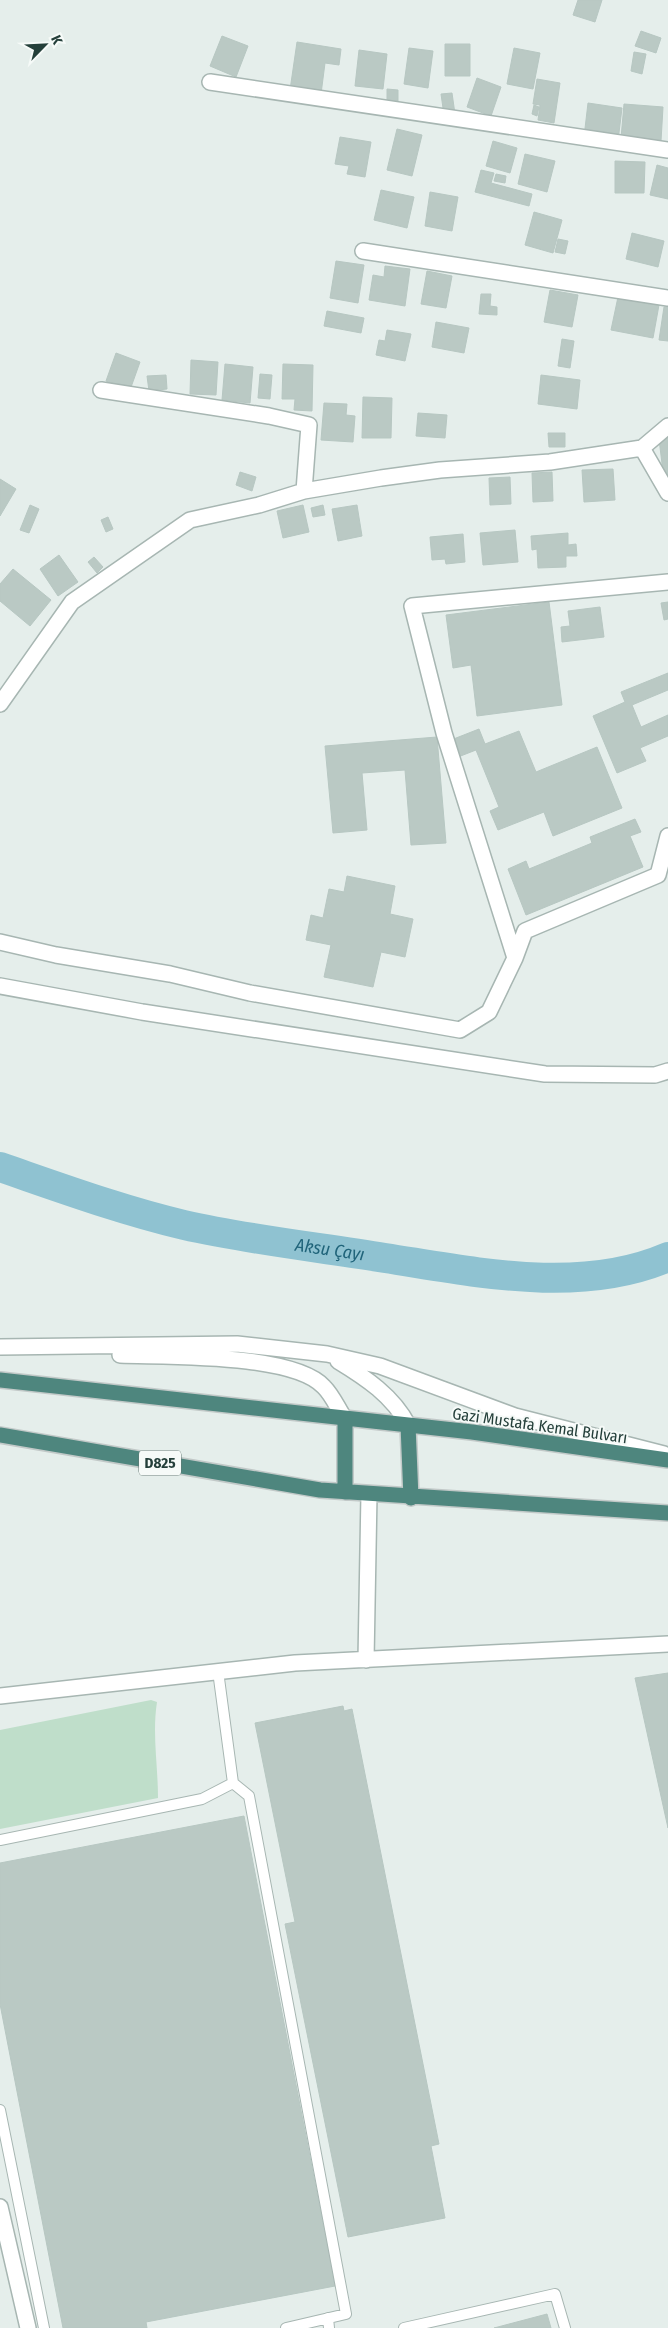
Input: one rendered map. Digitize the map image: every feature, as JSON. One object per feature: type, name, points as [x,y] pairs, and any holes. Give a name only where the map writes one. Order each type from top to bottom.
[{"type":"highway","name":"Gazi Mustafa Kemal Bulvarı","points":[[0,1380],[212,1405],[408,1425],[668,1460]]},
{"type":"highway","points":[[345,1419],[345,1492],[668,1513]]},
{"type":"highway","points":[[408,1425],[418,1498]]},
{"type":"highway","name":"D825","points":[[0,1435],[320,1490],[345,1492]]},
{"type":"street","points":[[210,82],[668,150]]},
{"type":"street","points":[[363,251],[668,298]]},
{"type":"street","points":[[102,390],[269,416],[309,425],[304,491]]},
{"type":"street","points":[[0,704],[72,602],[190,520],[260,505],[304,491],[401,475],[550,462],[642,448],[668,426]]},
{"type":"street","points":[[642,448],[668,493]]},
{"type":"street","points":[[515,958],[444,733],[412,606],[668,582]]},
{"type":"street","points":[[0,942],[56,955],[170,974],[250,993],[460,1030],[488,1012],[515,958],[525,931],[658,875],[668,836]]},
{"type":"street","points":[[0,986],[142,1012],[545,1074],[655,1075],[668,1071]]},
{"type":"street","points":[[0,1349],[237,1344],[327,1354],[380,1366],[515,1416],[668,1455]]},
{"type":"street","points":[[0,1349],[234,1360],[278,1364],[324,1386],[345,1419]]},
{"type":"street","points":[[327,1354],[366,1378],[386,1396],[402,1414],[408,1425]]},
{"type":"street","points":[[366,1660],[370,1494]]},
{"type":"street","points":[[0,1696],[218,1670],[294,1663],[668,1644]]},
{"type":"street","points":[[0,2206],[28,2328]]},
{"type":"lane","points":[[218,1670],[232,1783],[250,1796],[346,2314],[328,2323],[286,2328]]},
{"type":"lane","points":[[0,1840],[202,1799],[232,1783]]},
{"type":"lane","points":[[0,2110],[44,2328]]},
{"type":"lane","points":[[404,2328],[555,2294],[565,2328]]},
{"type":"green space","points":[[151,1700],[157,1702],[155,1738],[158,1798],[0,1829],[0,1730]]},
{"type":"building","points":[[578,0],[602,0],[595,22],[573,15]]},
{"type":"building","points":[[641,31],[661,38],[656,53],[635,46]]},
{"type":"building","points":[[222,36],[248,46],[236,77],[210,66]]},
{"type":"building","points":[[297,42],[341,49],[339,65],[325,63],[321,94],[290,90]]},
{"type":"building","points":[[445,44],[470,44],[470,76],[445,76]]},
{"type":"building","points":[[409,48],[433,51],[428,88],[404,84]]},
{"type":"building","points":[[514,48],[540,53],[533,89],[507,84]]},
{"type":"building","points":[[359,50],[387,54],[383,89],[355,86]]},
{"type":"building","points":[[634,52],[646,54],[642,74],[631,71]]},
{"type":"building","points":[[477,78],[501,87],[491,116],[467,107]]},
{"type":"building","points":[[537,79],[560,83],[554,123],[538,120],[540,105],[533,104]]},
{"type":"building","points":[[387,89],[398,90],[398,105],[387,105]]},
{"type":"building","points":[[452,93],[455,114],[444,115],[441,94]]},
{"type":"building","points":[[588,103],[622,108],[618,141],[584,137]]},
{"type":"building","points":[[624,104],[663,107],[661,141],[621,138]]},
{"type":"building","points":[[534,105],[539,107],[537,116],[532,114]]},
{"type":"building","points":[[397,129],[422,135],[412,176],[387,170]]},
{"type":"building","points":[[340,137],[371,142],[365,177],[347,174],[349,166],[335,164]]},
{"type":"building","points":[[493,141],[517,148],[510,173],[486,166]]},
{"type":"building","points":[[525,154],[555,161],[547,192],[518,184]]},
{"type":"building","points":[[615,161],[645,162],[644,193],[615,193]]},
{"type":"building","points":[[657,165],[668,168],[668,199],[650,195]]},
{"type":"building","points":[[481,170],[494,173],[491,183],[532,194],[529,206],[475,192]]},
{"type":"building","points":[[496,174],[506,176],[505,183],[494,181]]},
{"type":"building","points":[[381,190],[414,197],[407,228],[374,220]]},
{"type":"building","points":[[430,192],[458,197],[452,231],[425,226]]},
{"type":"building","points":[[534,212],[562,220],[553,253],[525,245]]},
{"type":"building","points":[[632,233],[664,241],[658,267],[626,259]]},
{"type":"building","points":[[558,239],[568,241],[565,254],[555,252]]},
{"type":"building","points":[[336,261],[364,265],[358,303],[330,298]]},
{"type":"building","points":[[385,266],[410,269],[405,306],[369,300],[373,275],[384,277]]},
{"type":"building","points":[[427,271],[452,276],[446,308],[421,304]]},
{"type":"building","points":[[550,290],[578,295],[572,327],[544,322]]},
{"type":"building","points":[[481,294],[491,294],[490,306],[497,307],[497,315],[479,314]]},
{"type":"building","points":[[618,297],[659,305],[653,338],[611,330]]},
{"type":"building","points":[[664,307],[668,307],[668,341],[659,340]]},
{"type":"building","points":[[327,311],[364,318],[361,333],[324,326]]},
{"type":"building","points":[[436,322],[469,328],[464,353],[432,347]]},
{"type":"building","points":[[387,330],[411,334],[405,361],[376,355],[379,340],[385,341]]},
{"type":"building","points":[[562,339],[574,341],[570,368],[558,366]]},
{"type":"building","points":[[116,353],[140,362],[130,390],[106,381]]},
{"type":"building","points":[[191,360],[218,362],[216,395],[190,394]]},
{"type":"building","points":[[225,364],[253,367],[250,403],[222,400]]},
{"type":"building","points":[[283,364],[313,365],[312,411],[294,410],[295,399],[282,399]]},
{"type":"building","points":[[260,374],[272,375],[270,399],[258,398]]},
{"type":"building","points":[[166,375],[167,389],[149,391],[147,376]]},
{"type":"building","points":[[541,375],[580,380],[577,409],[538,404]]},
{"type":"building","points":[[363,397],[392,398],[391,438],[362,438]]},
{"type":"building","points":[[324,403],[347,404],[346,415],[355,416],[353,442],[321,440]]},
{"type":"building","points":[[418,413],[447,415],[445,438],[416,436]]},
{"type":"building","points":[[548,433],[565,433],[565,447],[549,447]]},
{"type":"building","points":[[668,438],[668,479],[664,480],[659,439]]},
{"type":"building","points":[[613,469],[615,500],[584,502],[582,470]]},
{"type":"building","points":[[240,472],[256,477],[252,491],[236,485]]},
{"type":"building","points":[[552,472],[553,501],[533,502],[532,473]]},
{"type":"building","points":[[510,477],[511,504],[490,505],[489,478]]},
{"type":"building","points":[[0,479],[16,489],[0,516]]},
{"type":"building","points":[[30,505],[39,509],[29,533],[20,530]]},
{"type":"building","points":[[303,505],[309,532],[283,538],[277,511]]},
{"type":"building","points":[[323,505],[325,515],[313,517],[311,508]]},
{"type":"building","points":[[357,505],[362,536],[338,541],[332,509]]},
{"type":"building","points":[[108,517],[113,529],[106,532],[101,520]]},
{"type":"building","points":[[515,530],[518,562],[483,565],[480,533]]},
{"type":"building","points":[[568,533],[568,545],[576,544],[577,556],[566,556],[566,567],[538,568],[537,549],[532,550],[531,536]]},
{"type":"building","points":[[463,534],[465,562],[446,564],[445,559],[432,560],[430,537]]},
{"type":"building","points":[[59,555],[78,582],[58,596],[40,569]]},
{"type":"building","points":[[94,557],[103,567],[97,573],[88,562]]},
{"type":"building","points":[[13,569],[51,600],[30,626],[0,601],[0,584]]},
{"type":"building","points":[[549,602],[562,705],[477,716],[471,665],[453,668],[446,615]]},
{"type":"building","points":[[668,602],[668,619],[664,620],[661,603]]},
{"type":"building","points":[[600,607],[604,637],[562,642],[561,627],[570,626],[568,611]]},
{"type":"building","points":[[668,673],[668,690],[632,705],[641,727],[668,715],[668,736],[640,748],[646,761],[617,773],[593,716],[625,702],[621,692]]},
{"type":"building","points":[[479,729],[485,744],[519,731],[536,772],[597,747],[622,808],[553,836],[544,812],[498,830],[490,811],[499,807],[476,750],[458,757],[451,740]]},
{"type":"building","points":[[437,737],[446,843],[411,845],[405,770],[362,773],[367,830],[333,833],[325,746]]},
{"type":"building","points":[[635,819],[641,832],[630,836],[643,867],[526,915],[508,869],[526,861],[529,869],[592,843],[590,837]]},
{"type":"building","points":[[347,876],[395,886],[390,914],[413,919],[405,957],[381,952],[373,987],[324,977],[331,945],[306,940],[311,915],[323,918],[329,889],[344,892]]},
{"type":"building","points":[[668,1673],[668,1828],[635,1678]]},
{"type":"building","points":[[343,1706],[344,1711],[352,1709],[439,2144],[431,2146],[445,2218],[348,2237],[285,1924],[295,1922],[255,1723]]},
{"type":"building","points":[[244,1816],[335,2286],[146,2322],[147,2328],[63,2328],[0,2004],[0,1863]]},
{"type":"building","points":[[547,2314],[551,2328],[494,2328]]},
{"type":"waterway","name":"Aksu Çayı","points":[[0,1167],[114,1206],[184,1225],[259,1239],[491,1274],[564,1278],[599,1275],[634,1269],[668,1257]]}]
